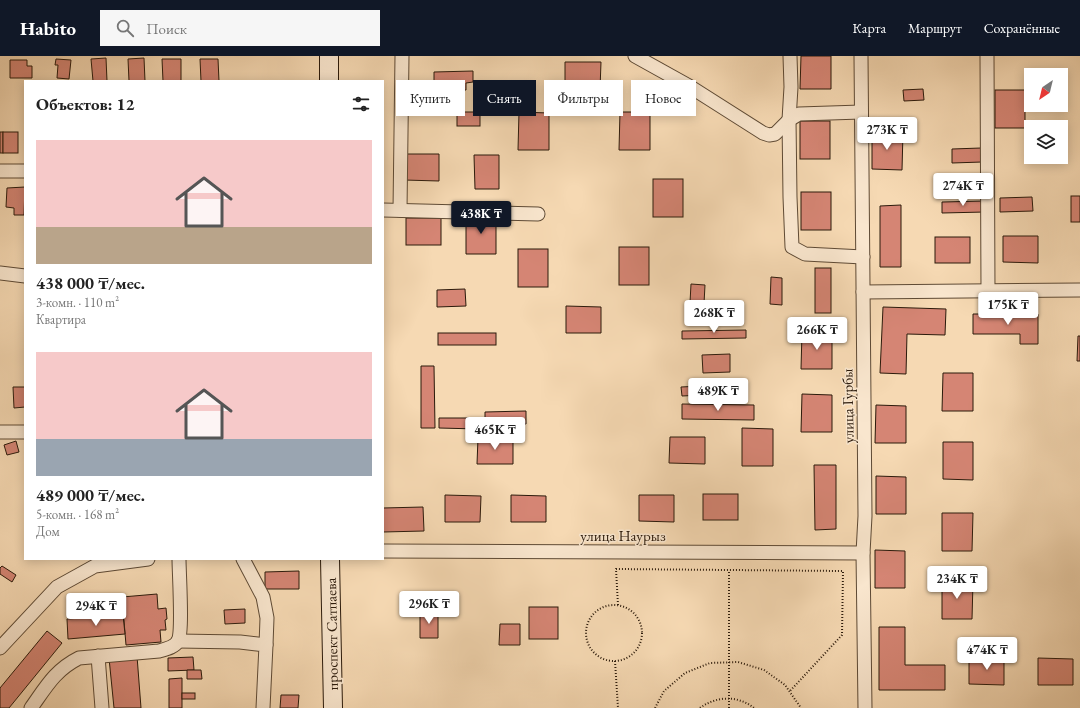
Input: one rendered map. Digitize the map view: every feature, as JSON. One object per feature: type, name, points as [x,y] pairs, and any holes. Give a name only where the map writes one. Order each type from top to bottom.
[{"type":"street","points":[[329,56],[329,80]]},
{"type":"street","points":[[400,210],[402,56]]},
{"type":"street","points":[[635,56],[689,86],[763,133],[769,135],[775,134],[789,120],[799,114],[862,112]]},
{"type":"street","points":[[790,56],[791,87],[789,120],[792,247],[805,254],[863,257]]},
{"type":"street","name":"улица Гурбы","points":[[861,56],[865,516],[862,553],[866,708]]},
{"type":"street","points":[[987,56],[988,290]]},
{"type":"street","points":[[0,171],[24,171]]},
{"type":"street","points":[[384,210],[538,214]]},
{"type":"street","points":[[0,273],[24,276]]},
{"type":"street","points":[[863,292],[1080,290]]},
{"type":"street","points":[[0,432],[24,432]]},
{"type":"street","name":"улица Наурыз","points":[[384,551],[862,553]]},
{"type":"street","points":[[0,648],[57,587],[95,566],[140,560]]},
{"type":"street","points":[[31,708],[57,673],[67,664],[79,658],[159,651],[172,647],[178,641],[180,628],[179,560]]},
{"type":"street","points":[[244,560],[263,597],[267,618],[263,708]]},
{"type":"street","name":"проспект Сатпаева","points":[[330,560],[333,708]]},
{"type":"street","points":[[178,641],[240,642],[266,645]]},
{"type":"street","points":[[98,656],[102,708]]},
{"type":"path","points":[[618,606],[616,569],[843,571],[842,635],[790,691]]},
{"type":"path","points":[[729,570],[729,708]]},
{"type":"path","points":[[608,606],[618,606],[627,608],[640,622],[642,631],[641,640],[638,648],[632,655],[615,661],[606,660],[592,649],[588,641],[588,623],[600,609],[608,606]]},
{"type":"path","points":[[615,661],[618,708]]},
{"type":"path","points":[[655,708],[664,691],[685,673],[710,663],[729,662],[738,662],[764,670],[785,685],[801,708]]},
{"type":"path","points":[[700,708],[707,702],[721,698],[736,699],[750,704],[754,708]]},
{"type":"building","points":[[801,56],[831,56],[831,89],[800,89]]},
{"type":"building","points":[[106,58],[107,80],[93,80],[91,59]]},
{"type":"building","points":[[144,58],[145,80],[129,80],[128,59]]},
{"type":"building","points":[[56,59],[71,60],[69,79],[57,78],[58,65],[55,65]]},
{"type":"building","points":[[162,59],[181,59],[181,80],[163,80]]},
{"type":"building","points":[[200,59],[218,59],[219,80],[201,80]]},
{"type":"building","points":[[10,60],[27,60],[27,66],[32,66],[32,78],[10,78]]},
{"type":"building","points":[[565,62],[601,62],[600,80],[565,80]]},
{"type":"building","points":[[473,71],[473,82],[466,83],[465,90],[465,80],[434,80],[434,72]]},
{"type":"building","points":[[923,89],[924,100],[904,101],[903,90]]},
{"type":"building","points":[[995,90],[1024,90],[1024,128],[995,128]]},
{"type":"building","points":[[465,112],[473,112],[473,116],[480,116],[480,126],[457,126],[457,116],[465,116]]},
{"type":"building","points":[[623,112],[631,112],[631,116],[650,116],[650,150],[619,150],[620,116],[623,116]]},
{"type":"building","points":[[536,113],[544,113],[544,116],[549,116],[549,150],[518,150],[519,116],[536,116]]},
{"type":"building","points":[[800,121],[830,121],[830,159],[800,159]]},
{"type":"building","points":[[0,132],[3,132],[3,153],[0,153]]},
{"type":"building","points":[[3,132],[18,132],[18,153],[3,153]]},
{"type":"building","points":[[872,132],[903,132],[902,170],[872,169]]},
{"type":"building","points":[[981,148],[982,162],[952,163],[952,149]]},
{"type":"building","points":[[404,154],[439,154],[439,181],[404,180]]},
{"type":"building","points":[[474,155],[499,155],[499,189],[475,189]]},
{"type":"building","points":[[653,179],[683,179],[683,217],[653,217]]},
{"type":"building","points":[[24,187],[24,215],[14,215],[14,208],[6,207],[7,188]]},
{"type":"building","points":[[801,192],[831,192],[831,230],[801,230]]},
{"type":"building","points":[[1071,196],[1080,196],[1080,222],[1071,222]]},
{"type":"building","points":[[1032,197],[1033,211],[1000,212],[1000,198]]},
{"type":"building","points":[[984,201],[985,212],[942,213],[942,202]]},
{"type":"building","points":[[901,205],[901,267],[880,267],[880,206]]},
{"type":"building","points":[[466,216],[496,217],[496,254],[466,254]]},
{"type":"building","points":[[406,218],[441,218],[441,245],[406,245]]},
{"type":"building","points":[[1003,236],[1038,236],[1038,263],[1003,262]]},
{"type":"building","points":[[935,237],[970,237],[970,263],[935,263]]},
{"type":"building","points":[[619,247],[649,247],[649,285],[619,285]]},
{"type":"building","points":[[518,249],[548,249],[548,287],[518,287]]},
{"type":"building","points":[[815,268],[831,268],[831,313],[815,313]]},
{"type":"building","points":[[771,277],[782,278],[782,305],[770,304]]},
{"type":"building","points":[[691,284],[705,285],[703,322],[689,321]]},
{"type":"building","points":[[465,289],[466,306],[437,307],[437,290]]},
{"type":"building","points":[[566,306],[601,307],[601,333],[566,333]]},
{"type":"building","points":[[883,307],[946,309],[945,335],[907,334],[906,374],[880,373]]},
{"type":"building","points":[[973,314],[1038,314],[1038,344],[1020,344],[1020,334],[973,334]]},
{"type":"building","points":[[746,330],[746,338],[682,339],[682,331]]},
{"type":"building","points":[[802,332],[832,332],[832,369],[801,369]]},
{"type":"building","points":[[438,333],[496,333],[496,345],[438,345]]},
{"type":"building","points":[[1078,336],[1080,336],[1080,361],[1077,361]]},
{"type":"building","points":[[730,354],[730,372],[703,373],[702,355]]},
{"type":"building","points":[[421,366],[434,366],[435,428],[421,428]]},
{"type":"building","points":[[943,373],[973,373],[973,411],[942,411]]},
{"type":"building","points":[[701,386],[702,395],[682,396],[681,387]]},
{"type":"building","points":[[13,387],[24,387],[24,407],[14,408]]},
{"type":"building","points":[[802,394],[832,395],[832,432],[801,432]]},
{"type":"building","points":[[682,404],[754,405],[754,420],[682,419]]},
{"type":"building","points":[[876,405],[906,406],[906,443],[875,443]]},
{"type":"building","points":[[526,411],[526,424],[485,425],[485,412]]},
{"type":"building","points":[[439,418],[478,418],[478,429],[439,428]]},
{"type":"building","points":[[742,428],[773,429],[773,466],[742,466]]},
{"type":"building","points":[[670,437],[705,437],[705,464],[669,463]]},
{"type":"building","points":[[478,438],[513,438],[513,464],[477,464]]},
{"type":"building","points":[[16,441],[19,452],[7,455],[4,445]]},
{"type":"building","points":[[943,442],[973,442],[973,480],[943,479]]},
{"type":"building","points":[[814,465],[836,465],[836,529],[815,530]]},
{"type":"building","points":[[876,476],[906,477],[906,514],[876,514]]},
{"type":"building","points":[[703,494],[738,494],[738,520],[703,520]]},
{"type":"building","points":[[445,495],[481,496],[480,522],[445,522]]},
{"type":"building","points":[[511,495],[546,496],[546,522],[511,522]]},
{"type":"building","points":[[639,495],[674,495],[674,522],[639,521]]},
{"type":"building","points":[[423,507],[424,531],[384,532],[384,508]]},
{"type":"building","points":[[942,513],[973,513],[972,551],[942,551]]},
{"type":"building","points":[[875,550],[905,551],[905,588],[875,588]]},
{"type":"building","points":[[2,566],[16,575],[12,582],[0,574],[0,568]]},
{"type":"building","points":[[299,571],[299,589],[265,589],[265,572]]},
{"type":"building","points":[[942,581],[973,582],[972,619],[942,619]]},
{"type":"building","points":[[157,594],[158,609],[166,608],[167,619],[165,620],[166,630],[160,630],[161,642],[126,645],[122,597]]},
{"type":"building","points":[[529,607],[558,607],[558,639],[529,639]]},
{"type":"building","points":[[245,609],[245,623],[225,624],[224,610]]},
{"type":"building","points":[[424,609],[433,609],[433,615],[438,615],[438,638],[420,638],[420,615],[424,615]]},
{"type":"building","points":[[123,615],[125,634],[68,639],[67,619]]},
{"type":"building","points":[[500,624],[520,624],[520,645],[499,645]]},
{"type":"building","points":[[879,627],[905,627],[905,665],[945,665],[945,690],[879,690]]},
{"type":"building","points":[[47,631],[62,643],[9,708],[0,708],[0,688]]},
{"type":"building","points":[[137,656],[141,708],[114,708],[109,658]]},
{"type":"building","points":[[193,657],[194,670],[168,671],[168,658]]},
{"type":"building","points":[[969,658],[1004,658],[1004,685],[969,684]]},
{"type":"building","points":[[1038,658],[1073,659],[1073,685],[1038,685]]},
{"type":"building","points":[[187,670],[201,670],[202,679],[187,679]]},
{"type":"building","points":[[182,678],[182,708],[169,708],[169,679]]},
{"type":"building","points":[[182,693],[195,693],[195,699],[182,699]]},
{"type":"building","points":[[281,695],[299,695],[298,708],[280,708]]}]
